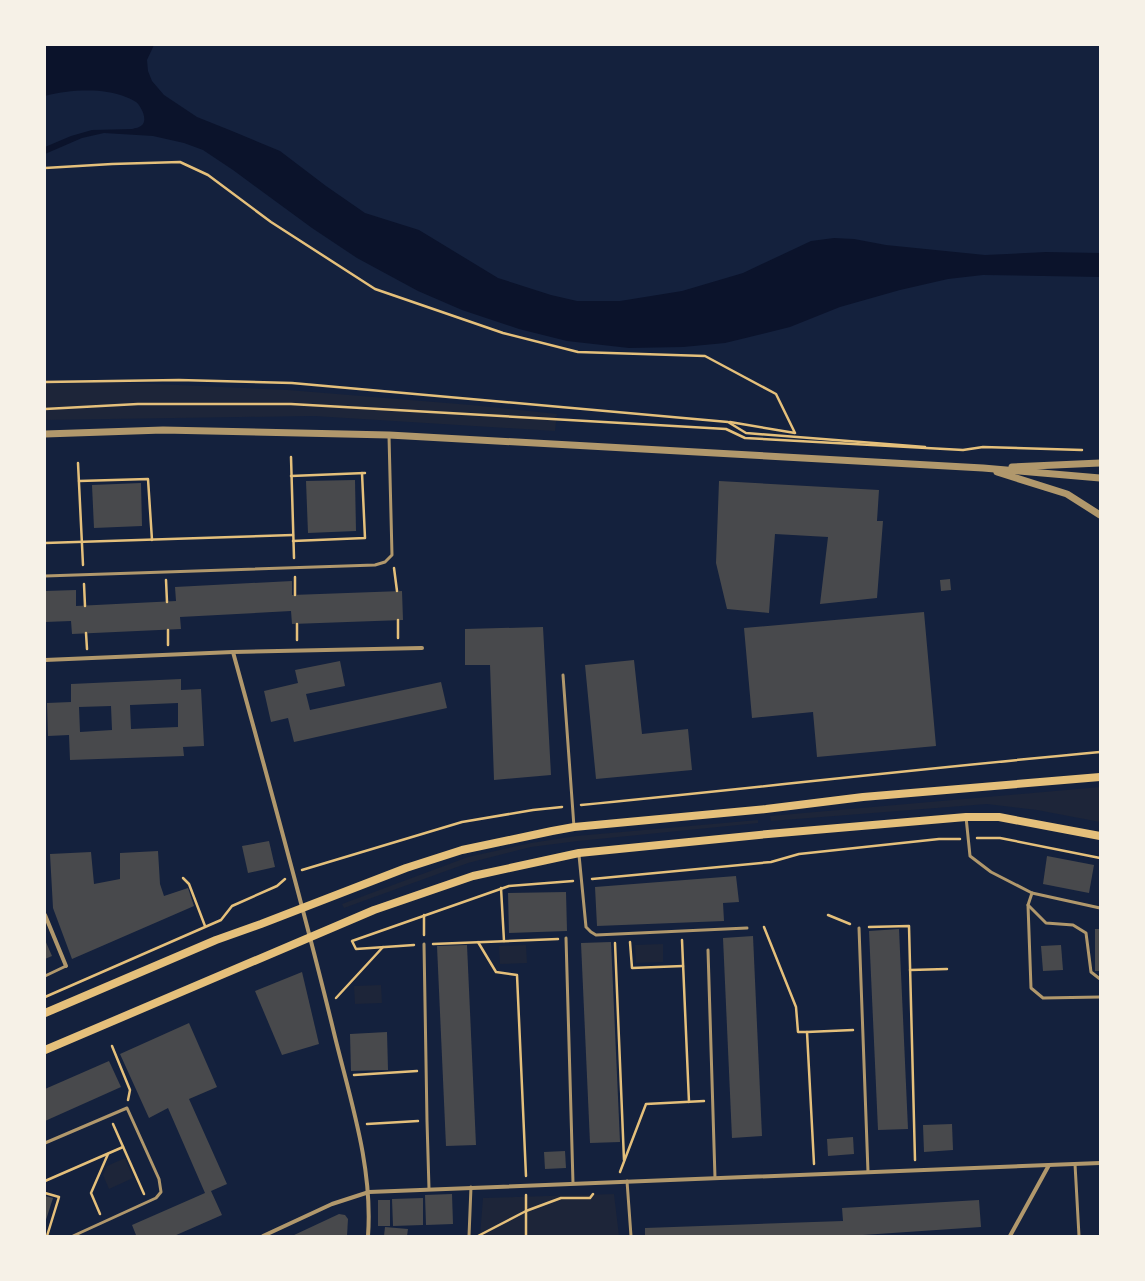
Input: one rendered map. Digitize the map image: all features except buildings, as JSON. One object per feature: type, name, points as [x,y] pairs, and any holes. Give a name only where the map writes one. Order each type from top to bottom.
[{"type":"main road","points":[[45,1013],[216,940],[406,868],[462,850],[574,827],[766,809],[862,797],[1100,777]]},
{"type":"main road","points":[[45,1050],[374,910],[473,876],[579,853],[768,834],[966,817],[999,818],[1100,836]]},
{"type":"street","points":[[45,434],[163,430],[389,435],[983,468],[1100,478]]},
{"type":"street","points":[[983,468],[1100,463]]},
{"type":"street","points":[[983,468],[1067,494],[1100,516]]},
{"type":"street","points":[[45,660],[233,652],[422,648]]},
{"type":"street","points":[[233,652],[294,873],[345,1076],[365,1163],[369,1192],[368,1236]]},
{"type":"street","points":[[45,915],[66,966]]},
{"type":"street","points":[[263,1236],[332,1204],[369,1192],[1100,1163]]},
{"type":"street","points":[[1010,1236],[1049,1165]]},
{"type":"lane","points":[[45,576],[375,565],[384,562],[392,555],[389,435]]},
{"type":"lane","points":[[564,675],[574,827]]},
{"type":"lane","points":[[966,817],[970,856],[991,872],[1032,893],[1100,908]]},
{"type":"lane","points":[[579,853],[586,927],[596,935],[747,928]]},
{"type":"lane","points":[[1032,893],[1028,905],[1031,988],[1043,998],[1100,997]]},
{"type":"lane","points":[[1028,905],[1046,923],[1073,925],[1086,933],[1091,972],[1100,979]]},
{"type":"lane","points":[[859,928],[868,1172]]},
{"type":"lane","points":[[566,938],[573,1183]]},
{"type":"lane","points":[[424,944],[429,1189]]},
{"type":"lane","points":[[708,950],[715,1178]]},
{"type":"lane","points":[[45,976],[66,966]]},
{"type":"lane","points":[[45,1143],[127,1108],[159,1179],[161,1192],[156,1198],[72,1236]]},
{"type":"lane","points":[[1076,1164],[1079,1236]]},
{"type":"lane","points":[[627,1182],[631,1236]]},
{"type":"lane","points":[[469,1236],[471,1187]]},
{"type":"path","points":[[45,168],[180,162],[208,175],[271,222],[375,289],[503,333],[578,352],[705,356],[776,394],[795,433],[728,422],[292,383],[179,380],[45,382]]},
{"type":"path","points":[[45,409],[138,404],[291,404],[726,429],[745,438],[963,450],[983,447],[1084,450]]},
{"type":"path","points":[[728,422],[746,433],[963,450]]},
{"type":"path","points":[[291,457],[295,595]]},
{"type":"path","points":[[78,463],[85,606]]},
{"type":"path","points":[[291,476],[364,473],[365,538],[294,541]]},
{"type":"path","points":[[79,481],[148,478],[152,540]]},
{"type":"path","points":[[45,543],[293,535]]},
{"type":"path","points":[[392,555],[397,591]]},
{"type":"path","points":[[166,572],[167,602]]},
{"type":"path","points":[[398,620],[399,649]]},
{"type":"path","points":[[297,624],[298,651]]},
{"type":"path","points":[[168,630],[169,655]]},
{"type":"path","points":[[86,633],[88,658]]},
{"type":"path","points":[[566,938],[424,944],[356,949],[352,941],[508,886],[771,862],[799,854],[939,839],[1000,838],[1100,858]]},
{"type":"path","points":[[183,878],[190,884],[205,926]]},
{"type":"path","points":[[501,888],[504,941]]},
{"type":"path","points":[[424,915],[424,944]]},
{"type":"path","points":[[828,915],[859,928],[909,926],[915,1170]]},
{"type":"path","points":[[764,927],[796,1007],[798,1032],[862,1029]]},
{"type":"path","points":[[682,931],[689,1102]]},
{"type":"path","points":[[614,934],[624,1160]]},
{"type":"path","points":[[630,934],[632,968],[683,966]]},
{"type":"path","points":[[478,942],[496,972],[517,975],[526,1185],[526,1236]]},
{"type":"path","points":[[328,1006],[383,947]]},
{"type":"path","points":[[910,970],[947,969]]},
{"type":"path","points":[[807,1032],[815,1174]]},
{"type":"path","points":[[112,1046],[130,1090],[127,1108]]},
{"type":"path","points":[[345,1076],[426,1071]]},
{"type":"path","points":[[616,1182],[646,1104],[713,1101]]},
{"type":"path","points":[[110,1116],[147,1202]]},
{"type":"path","points":[[356,1124],[427,1121]]},
{"type":"path","points":[[45,1181],[123,1147]]},
{"type":"path","points":[[104,1222],[91,1193],[108,1154]]},
{"type":"path","points":[[478,1236],[526,1212],[561,1198],[590,1198],[604,1182]]},
{"type":"path","points":[[45,1192],[59,1197],[47,1236]]},
{"type":"shaded area","points":[[45,45],[154,45],[147,60],[148,71],[152,81],[164,95],[197,117],[280,151],[365,213],[419,230],[498,278],[551,295],[577,301],[620,301],[682,291],[743,273],[811,241],[834,238],[854,239],[886,245],[985,255],[1046,252],[1100,253],[1100,277],[983,275],[948,279],[900,290],[840,307],[790,327],[725,343],[683,347],[629,348],[567,341],[519,329],[462,310],[418,291],[357,258],[312,228],[203,150],[184,143],[153,136],[104,133],[82,138],[45,154],[45,147],[71,136],[92,130],[132,129],[139,127],[143,124],[144,115],[140,106],[136,102],[114,93],[100,91],[76,91],[45,96]]},
{"type":"shaded area","points":[[45,380],[288,390],[471,405],[557,414],[555,431],[314,416],[45,420]]},
{"type":"shaded area","points":[[1100,787],[1100,822],[1037,810],[987,804],[771,821],[770,816]]},
{"type":"shaded area","points":[[758,820],[758,823],[531,847],[468,863],[344,908],[342,904],[468,857],[531,843],[576,836]]},
{"type":"shaded area","points":[[663,944],[663,962],[636,963],[635,945]]},
{"type":"shaded area","points":[[526,945],[527,963],[500,964],[499,946]]},
{"type":"shaded area","points":[[381,985],[382,1003],[355,1004],[354,986]]},
{"type":"shaded area","points":[[125,1158],[133,1178],[109,1189],[103,1175],[107,1166]]},
{"type":"shaded area","points":[[614,1194],[619,1236],[480,1236],[483,1198]]}]
